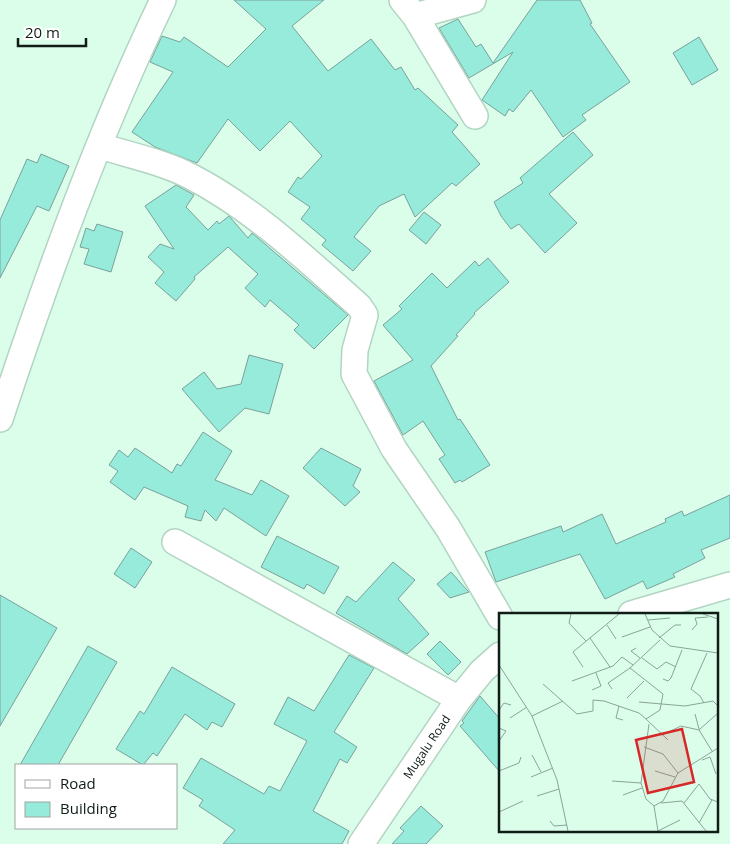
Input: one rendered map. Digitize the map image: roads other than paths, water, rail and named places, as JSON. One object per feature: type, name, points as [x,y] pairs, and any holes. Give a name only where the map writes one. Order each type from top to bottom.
[{"type":"street","points":[[0,419],[46,281],[135,58],[163,0]]},
{"type":"street","points":[[473,0],[408,8],[474,116]]},
{"type":"street","points":[[100,146],[189,176],[213,190],[260,222],[359,306],[365,315],[355,350],[354,374],[394,449],[448,528],[499,615]]},
{"type":"street","points":[[175,542],[459,698]]},
{"type":"street","points":[[634,613],[730,585]]},
{"type":"street","name":"Mugalu Road","points":[[361,844],[459,698],[482,671],[499,656]]}]
